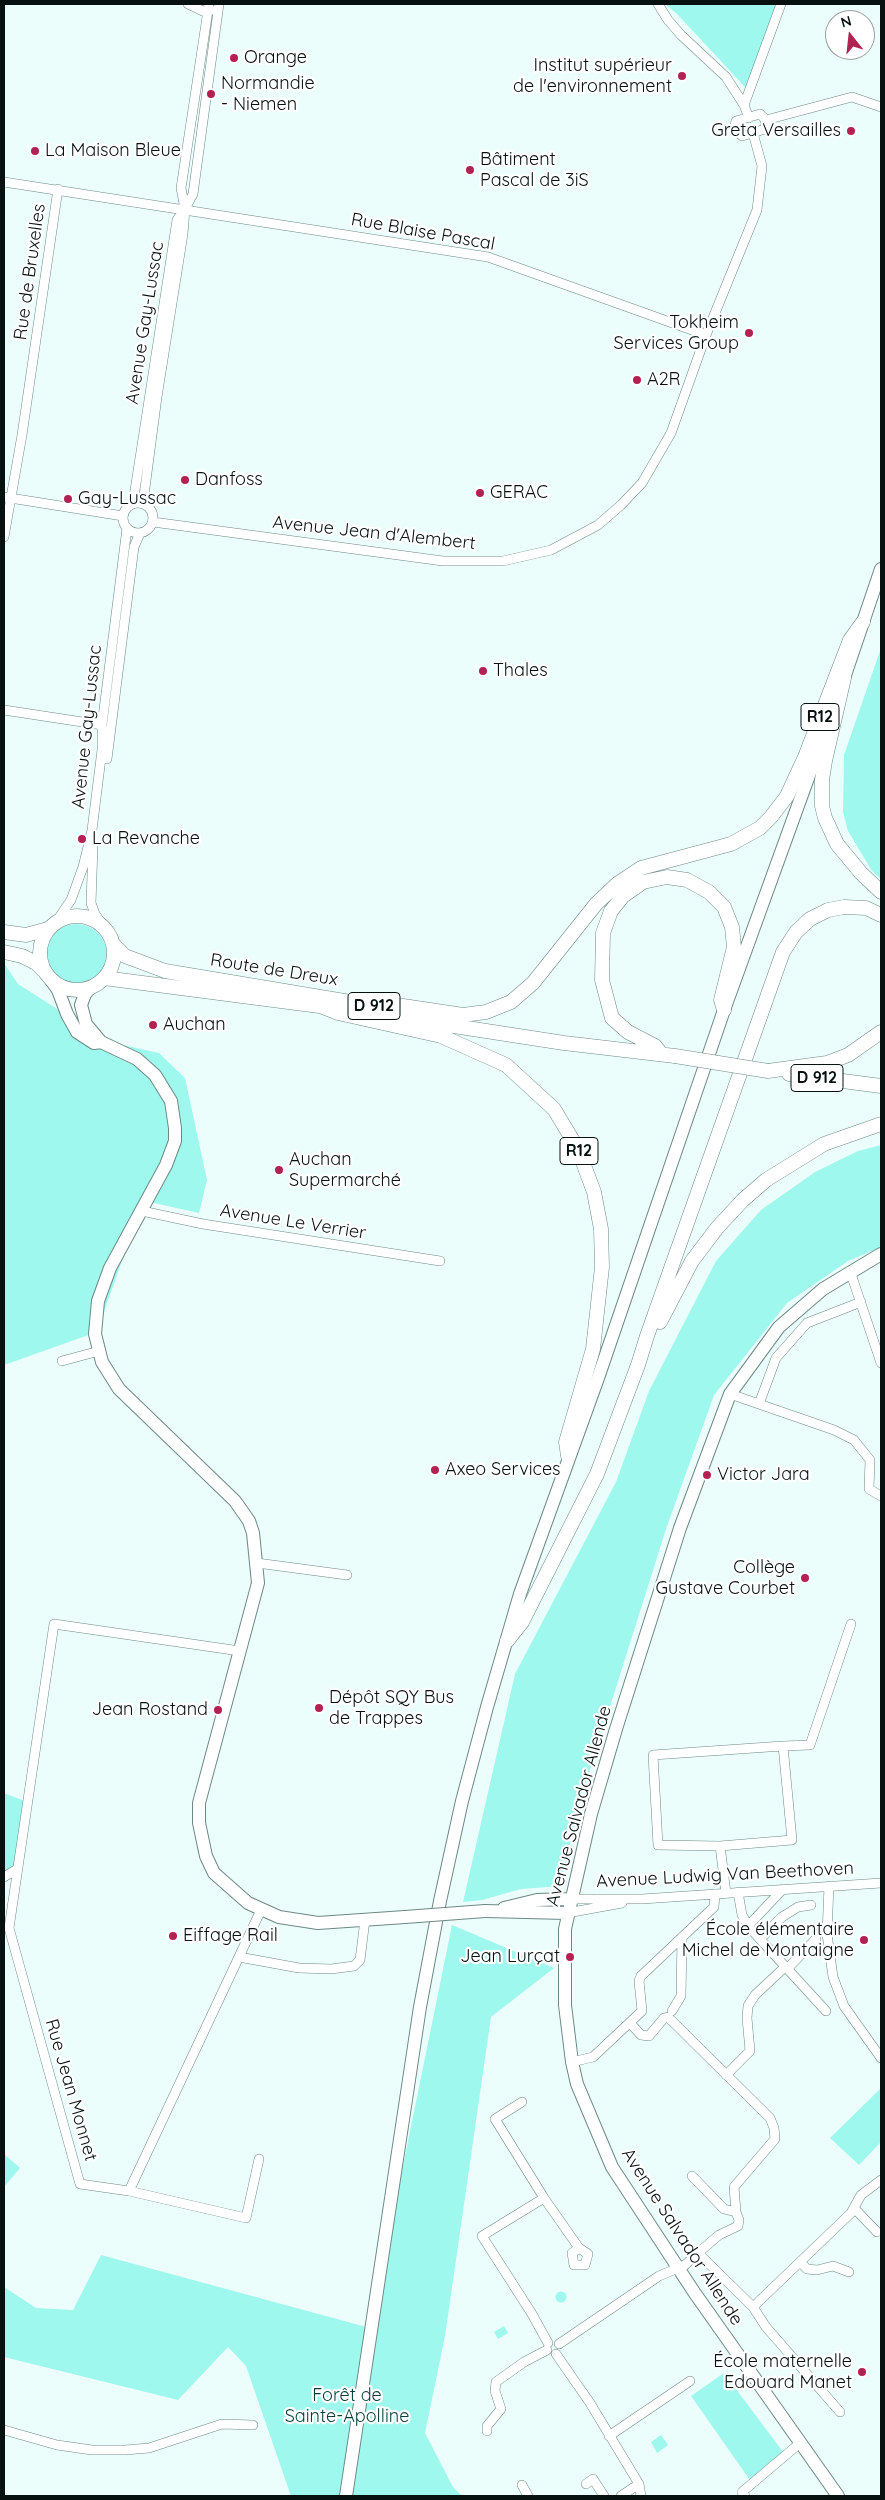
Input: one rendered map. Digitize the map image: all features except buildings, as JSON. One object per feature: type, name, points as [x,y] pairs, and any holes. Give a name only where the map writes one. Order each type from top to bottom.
[{"type":"main road","name":"R12","points":[[389,1008],[403,1006],[463,1015],[486,1012],[504,1005],[519,996],[534,983],[596,904],[617,884],[641,868],[731,844],[760,828],[771,818],[787,796],[805,757],[850,640],[863,622]]},
{"type":"main road","name":"R12","points":[[844,678],[825,760],[822,780],[822,806],[825,818],[837,844],[861,873],[881,892]]},
{"type":"main road","name":"R12","points":[[668,1055],[628,1032],[612,1018],[602,980],[603,933],[611,911],[624,896],[643,882],[667,877],[687,880],[709,892],[724,907],[732,927],[734,947],[720,1000],[724,1010]]},
{"type":"main road","name":"R12","points":[[507,1641],[522,1622],[597,1474],[638,1365],[656,1308],[784,952],[803,925],[810,919],[828,910],[844,907],[866,908],[881,915]]},
{"type":"main road","points":[[4,932],[26,935],[52,926],[68,917],[81,916],[94,920],[104,928],[113,944],[113,962],[104,978],[91,987],[68,989],[47,975],[36,963],[22,956],[4,952]]},
{"type":"main road","points":[[47,975],[40,949],[52,926]]},
{"type":"main road","name":"Route de Dreux","points":[[113,944],[125,956],[165,971],[566,1036],[643,1052]]},
{"type":"main road","name":"Route de Dreux","points":[[104,978],[318,1005],[564,1043],[668,1055],[881,1086]]},
{"type":"main road","name":"R12","points":[[318,1005],[338,1013],[441,1036],[506,1065],[554,1109],[578,1148],[594,1192],[601,1229],[602,1267],[593,1349],[566,1442],[568,1456]]},
{"type":"main road","points":[[768,1071],[827,1063],[848,1055],[881,1032]]},
{"type":"main road","name":"Route de Dreux","points":[[865,1085],[881,1091]]},
{"type":"main road","name":"R12","points":[[638,1365],[692,1261],[717,1228],[743,1200],[766,1180],[824,1144],[881,1124]]},
{"type":"street","points":[[190,4],[214,7]]},
{"type":"street","points":[[658,4],[668,20],[681,35],[726,77],[744,106],[748,118]]},
{"type":"street","points":[[744,106],[781,4]]},
{"type":"street","name":"Avenue Gay-Lussac","points":[[134,503],[177,220],[193,194],[214,7]]},
{"type":"street","points":[[766,120],[852,97],[881,107]]},
{"type":"street","points":[[760,114],[766,120],[765,129],[753,133],[742,136],[734,130],[736,121],[760,114]]},
{"type":"street","name":"Avenue Jean d'Alembert","points":[[153,522],[443,561],[503,561],[551,550],[598,525],[642,483],[671,433],[706,335],[757,210],[762,166],[753,133]]},
{"type":"street","name":"Rue Blaise Pascal","points":[[4,182],[488,258],[706,335]]},
{"type":"street","name":"Rue de Bruxelles","points":[[4,537],[7,497],[42,311],[58,189]]},
{"type":"street","name":"Avenue Gay-Lussac","points":[[143,503],[157,397],[183,234],[184,209]]},
{"type":"street","points":[[7,497],[122,516]]},
{"type":"street","points":[[134,503],[143,503],[151,509],[153,522],[148,530],[140,533],[127,528],[122,516],[126,508],[134,503]]},
{"type":"street","name":"Avenue Gay-Lussac","points":[[52,926],[70,902],[87,851],[102,750],[102,724],[127,528]]},
{"type":"street","name":"Avenue Gay-Lussac","points":[[104,928],[95,914],[91,903],[92,859],[110,739],[134,547],[140,533]]},
{"type":"street","name":"R12","points":[[345,2496],[420,2007],[440,1901],[462,1801],[520,1594],[568,1456],[598,1378],[724,1010],[844,678],[881,569]]},
{"type":"street","points":[[4,710],[102,724]]},
{"type":"street","points":[[47,975],[58,990],[67,1014],[77,1032],[94,1043],[101,1042]]},
{"type":"street","points":[[91,987],[83,998],[82,1014],[86,1024],[101,1042],[138,1059],[156,1075],[171,1101],[174,1114],[175,1141],[172,1152],[142,1211],[110,1268],[98,1301],[95,1334],[99,1351],[107,1372],[120,1389],[235,1502],[249,1521],[253,1533],[258,1583],[201,1793],[199,1823],[206,1856],[214,1873],[248,1902],[261,1910],[279,1917],[318,1923],[487,1911],[567,1914],[642,1899]]},
{"type":"street","name":"Avenue Le Verrier","points":[[142,1211],[203,1224],[440,1261]]},
{"type":"street","name":"Avenue Salvador Allende","points":[[838,2496],[676,2267],[612,2167],[578,2084],[572,2062],[565,2005],[565,1935],[570,1899],[599,1786],[680,1528],[730,1394],[779,1327],[823,1289],[881,1254]]},
{"type":"street","points":[[850,1271],[881,1363]]},
{"type":"street","points":[[759,1404],[776,1358],[807,1324],[861,1302]]},
{"type":"street","points":[[62,1361],[99,1351]]},
{"type":"street","points":[[730,1394],[834,1430],[854,1440],[870,1460],[869,1489],[881,1496]]},
{"type":"street","points":[[257,1563],[347,1575]]},
{"type":"street","points":[[4,1877],[17,1869],[54,1624],[240,1651]]},
{"type":"street","points":[[782,1746],[792,1840],[720,1846],[658,1845],[653,1755],[810,1744],[851,1624]]},
{"type":"street","points":[[720,1846],[726,1893]]},
{"type":"street","name":"Rue Jean Monnet","points":[[17,1869],[9,1928],[80,2184],[128,2191],[246,2218],[259,2159]]},
{"type":"street","name":"Avenue Ludwig Van Beethoven","points":[[570,1899],[642,1899],[881,1883]]},
{"type":"street","points":[[830,1886],[827,1934],[833,1977],[844,2006],[881,2058]]},
{"type":"street","points":[[748,1926],[783,1889]]},
{"type":"street","points":[[738,1892],[742,1915],[748,1926],[826,2011]]},
{"type":"street","points":[[572,2062],[593,2057],[642,2011],[639,1981],[641,1976],[714,1907],[715,1894]]},
{"type":"street","points":[[487,1911],[530,1901],[570,1899]]},
{"type":"street","points":[[760,1939],[782,1917],[798,1907],[811,1905]]},
{"type":"street","points":[[128,2191],[261,1910]]},
{"type":"street","points":[[239,1958],[299,1968],[331,1969],[354,1966],[360,1960],[365,1920]]},
{"type":"street","points":[[672,2011],[681,1996],[682,1937]]},
{"type":"street","points":[[726,2075],[750,2051],[747,2018],[748,2006],[755,1995],[816,1939]]},
{"type":"street","points":[[487,2431],[487,2426],[501,2410],[495,2391],[496,2382],[524,2362],[559,2344],[659,2276],[676,2267],[685,2265],[719,2236],[738,2226],[739,2220],[736,2212],[734,2187],[775,2139],[770,2118],[668,2017],[664,2018],[649,2036],[641,2035],[630,2023]]},
{"type":"street","points":[[522,2102],[495,2119],[544,2198],[578,2248]]},
{"type":"street","points":[[692,2176],[724,2209],[736,2212]]},
{"type":"street","points":[[753,2306],[799,2264],[854,2208],[861,2195],[881,2180]]},
{"type":"street","points":[[544,2198],[482,2236],[550,2349],[590,2403],[639,2484],[641,2496]]},
{"type":"street","points":[[854,2208],[877,2232]]},
{"type":"street","points":[[698,2253],[753,2306],[766,2327],[840,2412]]},
{"type":"street","points":[[799,2264],[817,2270],[834,2266],[849,2272]]},
{"type":"street","points":[[609,2436],[690,2381]]},
{"type":"street","points":[[4,2430],[57,2445],[92,2450],[125,2450],[149,2448],[222,2424],[253,2424]]},
{"type":"street","points":[[745,2496],[742,2492],[800,2443]]},
{"type":"street","points":[[586,2484],[593,2479],[604,2496]]},
{"type":"street","points":[[621,2496],[639,2484]]},
{"type":"street","points":[[522,2485],[528,2496]]},
{"type":"green space","points":[[665,4],[777,4],[746,88],[677,14]]},
{"type":"green space","points":[[881,648],[881,879],[872,871],[848,831],[843,812],[844,755]]},
{"type":"green space","points":[[70,924],[82,924],[98,933],[105,943],[107,955],[105,967],[98,977],[82,986],[70,986],[59,981],[50,972],[45,961],[45,949],[50,938],[59,929]]},
{"type":"green space","points":[[4,963],[18,984],[109,1042],[159,1053],[185,1078],[207,1180],[199,1213],[145,1201],[139,1212],[97,1332],[4,1365]]},
{"type":"green space","points":[[881,1145],[881,1247],[848,1261],[787,1303],[714,1395],[666,1529],[578,1808],[561,1886],[521,1889],[482,1900],[463,1902],[515,1674],[616,1482],[649,1391],[716,1261],[761,1210],[815,1172],[858,1151]]},
{"type":"green space","points":[[4,1793],[27,1802],[16,1868],[4,1875]]},
{"type":"green space","name":"Forêt de Sainte-Apolline","points":[[452,1925],[554,1968],[491,2017],[445,2336],[425,2433],[453,2487],[462,2496],[291,2496],[246,2366],[228,2347],[178,2400],[4,2357],[4,2287],[36,2308],[73,2310],[101,2255],[370,2328]]},
{"type":"green space","points":[[881,2088],[881,2142],[859,2165],[830,2138]]},
{"type":"green space","points":[[4,2154],[20,2168],[4,2187]]},
{"type":"green space","points":[[561,2291],[567,2297],[561,2303],[555,2297]]},
{"type":"green space","points":[[504,2326],[508,2333],[498,2339],[494,2332]]},
{"type":"green space","points":[[724,2373],[786,2456],[752,2483],[691,2396]]},
{"type":"green space","points":[[661,2435],[668,2445],[657,2453],[651,2442]]},
{"type":"place","name":"Orange","points":[[234,58]]},
{"type":"place","name":"Institut supérieur de l'environnement","points":[[682,76]]},
{"type":"place","name":"Normandie - Niemen","points":[[211,94]]},
{"type":"place","name":"Greta Versailles","points":[[851,131]]},
{"type":"place","name":"La Maison Bleue","points":[[35,151]]},
{"type":"place","name":"Bâtiment Pascal de 3iS","points":[[470,170]]},
{"type":"place","name":"Tokheim Services Group","points":[[749,333]]},
{"type":"place","name":"A2R","points":[[637,380]]},
{"type":"place","name":"Danfoss","points":[[185,480]]},
{"type":"place","name":"GERAC","points":[[480,493]]},
{"type":"place","name":"Gay-Lussac","points":[[68,499]]},
{"type":"place","name":"Thales","points":[[483,671]]},
{"type":"place","name":"La Revanche","points":[[82,839]]},
{"type":"place","name":"Auchan","points":[[153,1025]]},
{"type":"place","name":"Auchan Supermarché","points":[[279,1170]]},
{"type":"place","name":"Axeo Services","points":[[435,1470]]},
{"type":"place","name":"Victor Jara","points":[[707,1475]]},
{"type":"place","name":"Collège Gustave Courbet","points":[[805,1578]]},
{"type":"place","name":"Dépôt SQY Bus de Trappes","points":[[319,1708]]},
{"type":"place","name":"Jean Rostand","points":[[218,1710]]},
{"type":"place","name":"Eiffage Rail","points":[[173,1936]]},
{"type":"place","name":"École élémentaire Michel de Montaigne","points":[[864,1940]]},
{"type":"place","name":"Jean Lurçat","points":[[570,1957]]},
{"type":"place","name":"École maternelle Edouard Manet","points":[[862,2372]]}]
